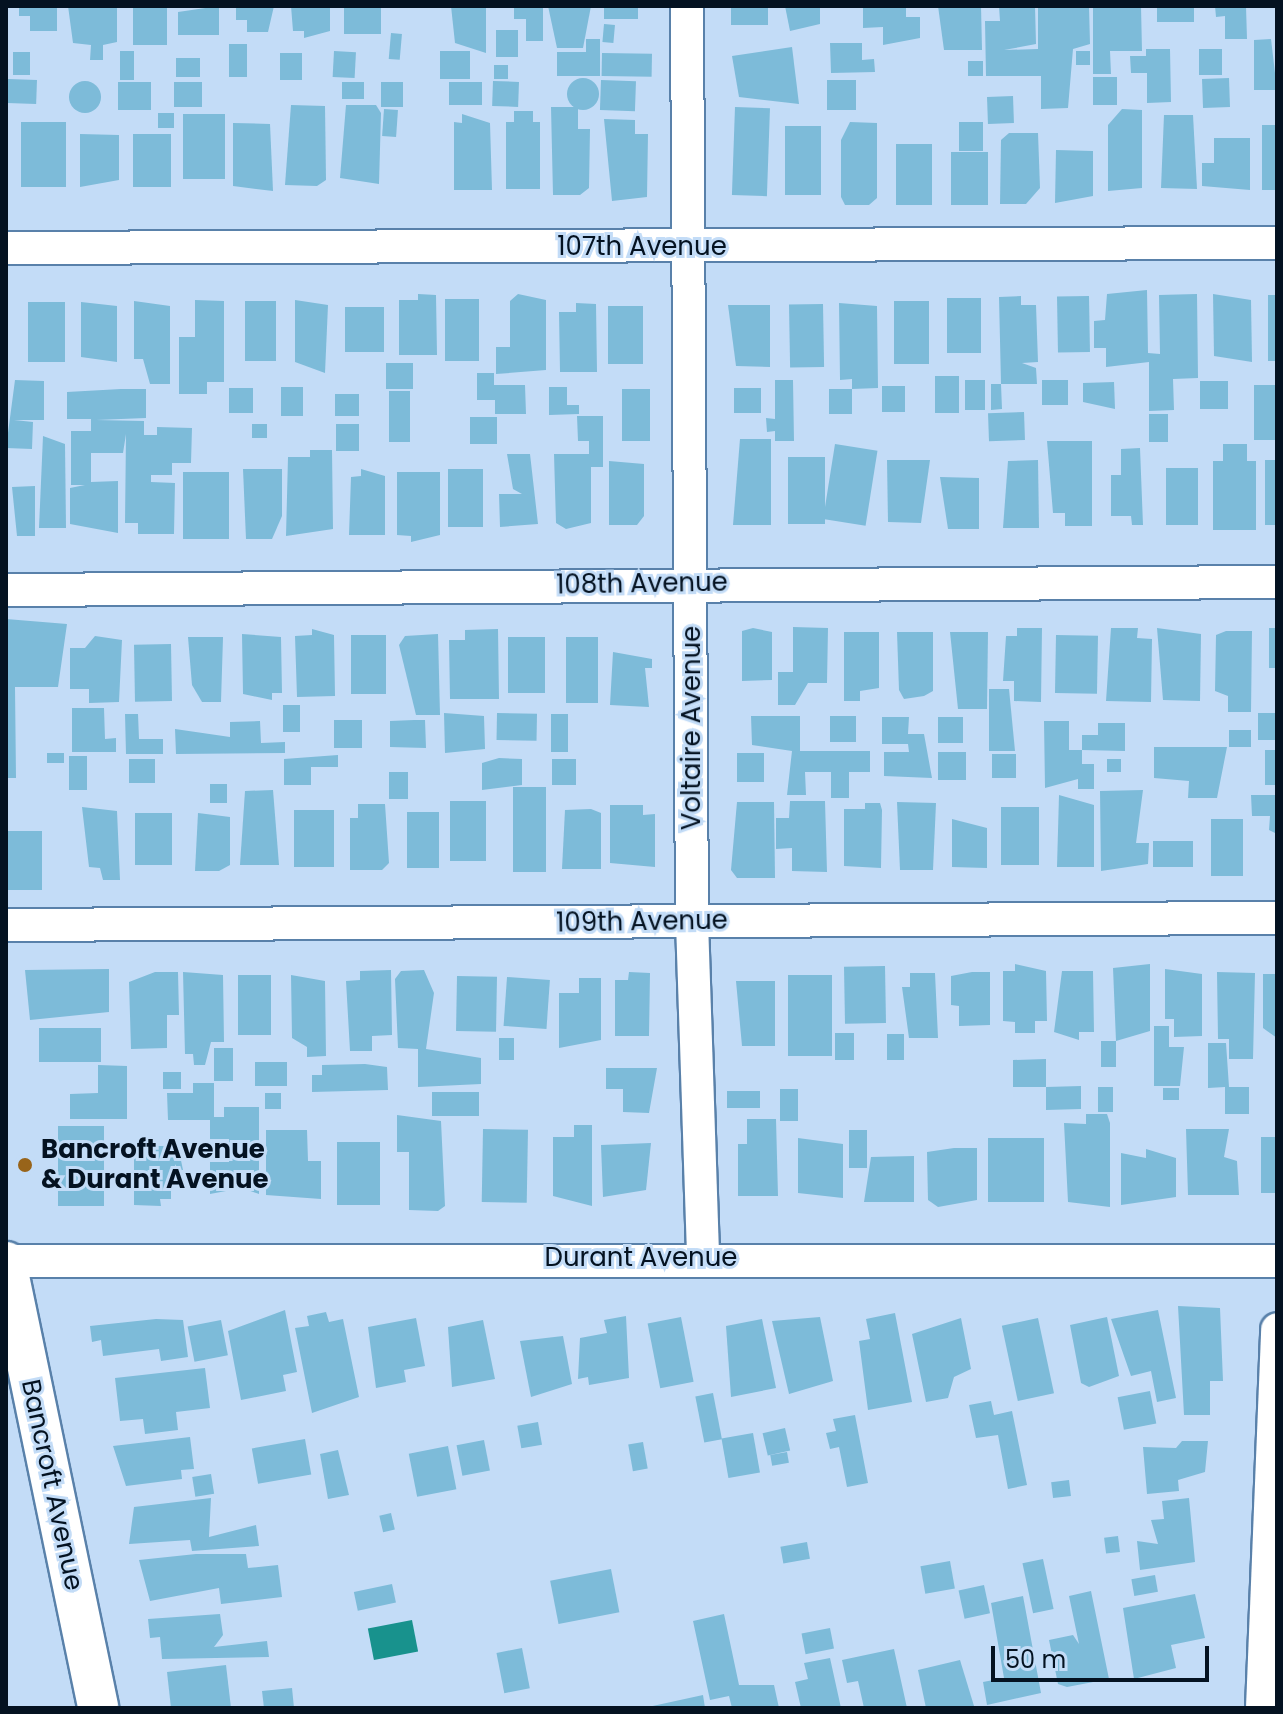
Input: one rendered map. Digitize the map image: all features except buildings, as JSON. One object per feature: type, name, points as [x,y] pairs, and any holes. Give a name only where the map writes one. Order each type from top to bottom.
[{"type":"main road","name":"Bancroft Avenue","points":[[6,1262],[98,1708]]},
{"type":"street","name":"Voltaire Avenue","points":[[687,6],[692,922],[703,1257]]},
{"type":"street","name":"107th Avenue","points":[[6,248],[689,248],[1277,243]]},
{"type":"street","name":"108th Avenue","points":[[6,590],[691,581],[1277,582]]},
{"type":"street","name":"109th Avenue","points":[[6,925],[1277,918]]},
{"type":"street","name":"Durant Avenue","points":[[6,1262],[703,1257],[1277,1261]]},
{"type":"street","points":[[1262,1708],[1277,1329]]},
{"type":"shaded area","points":[[412,1620],[418,1651],[374,1660],[368,1629]]},
{"type":"place","name":"Bancroft Avenue & Durant Avenue","points":[[25,1165]]}]
